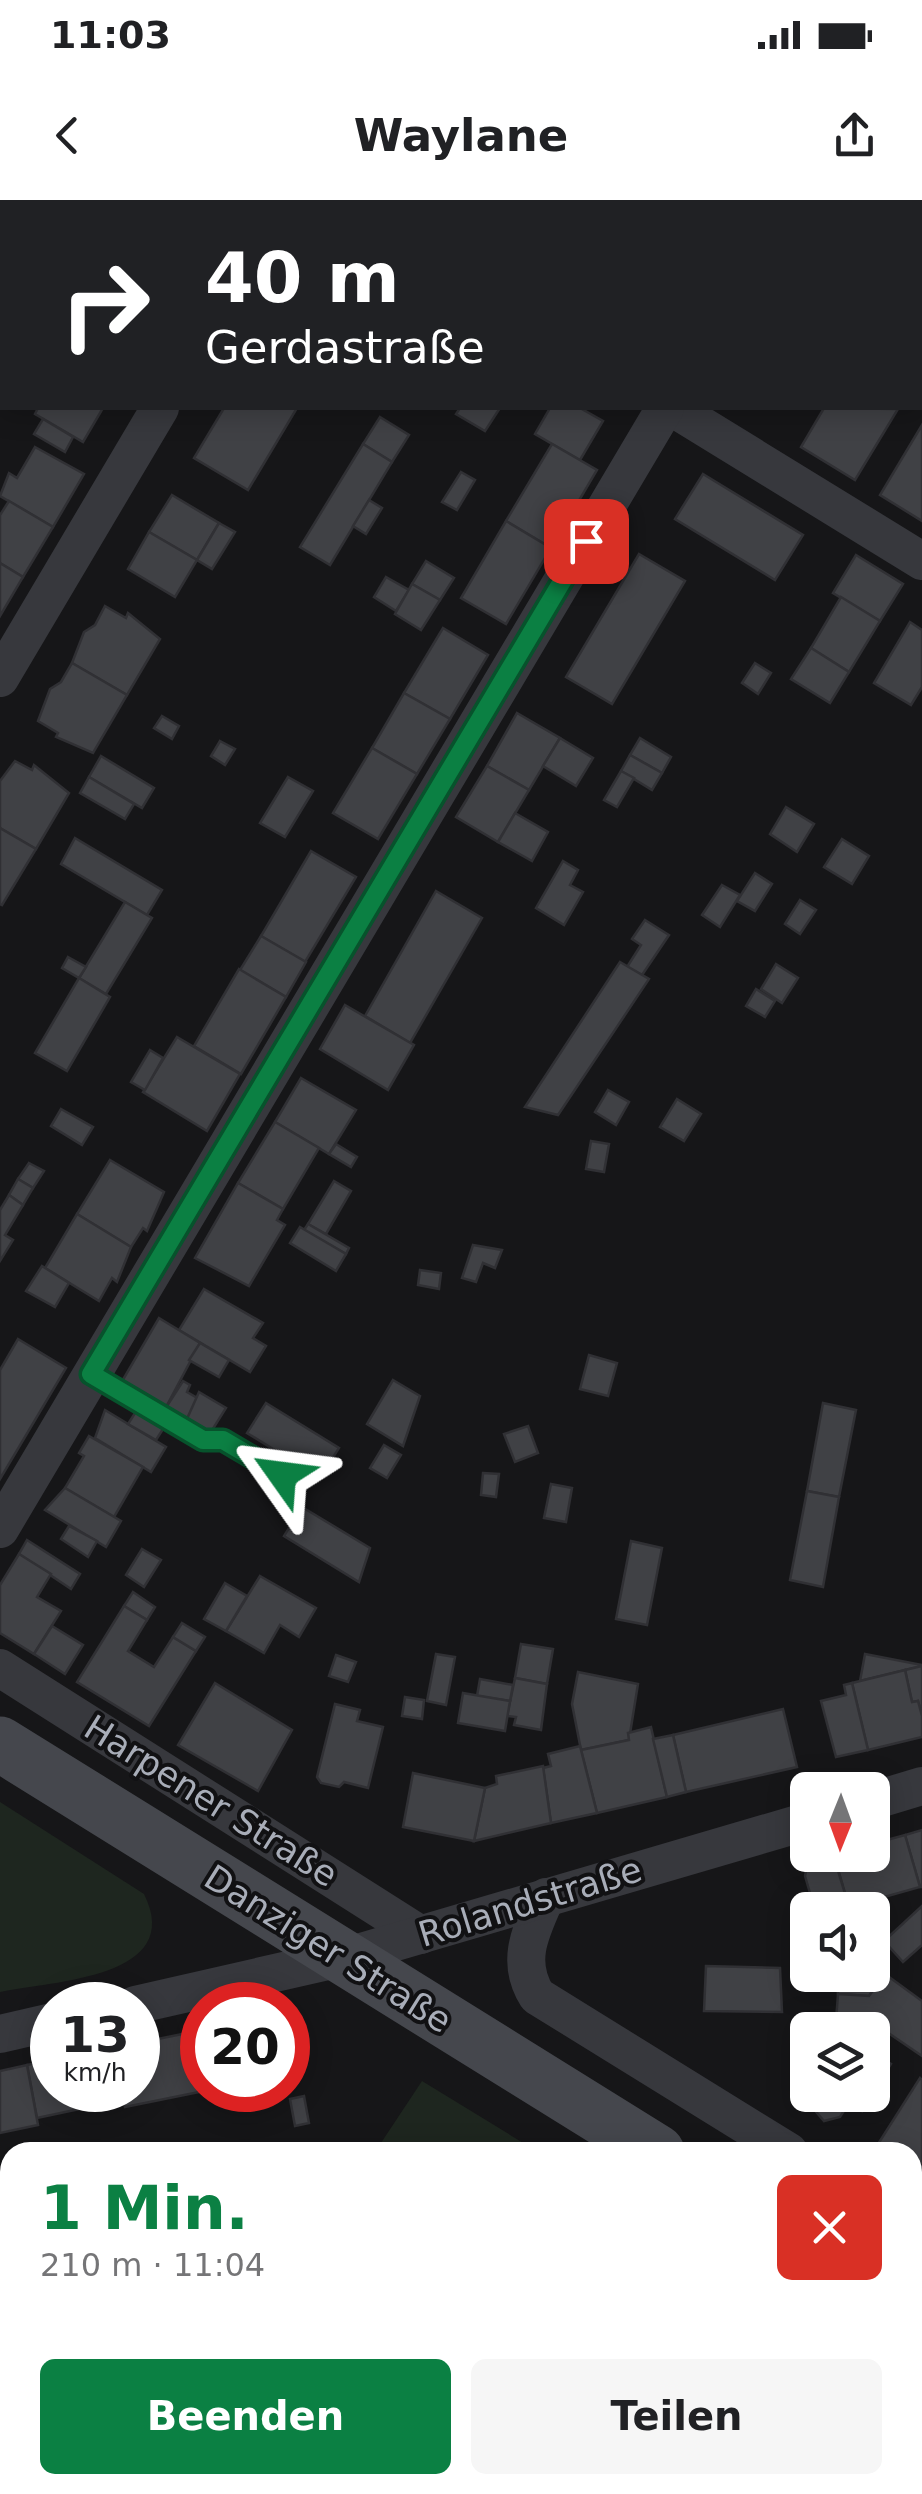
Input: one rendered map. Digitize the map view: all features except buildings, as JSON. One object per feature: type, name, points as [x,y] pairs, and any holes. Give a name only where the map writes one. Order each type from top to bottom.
[{"type":"main road","name":"Danziger Straße","points":[[0,1744],[640,2142]]},
{"type":"street","points":[[0,678],[159,410]]},
{"type":"street","points":[[0,1529],[664,410]]},
{"type":"street","points":[[676,410],[922,561]]},
{"type":"street","name":"Harpener Straße","points":[[0,1668],[422,1935]]},
{"type":"street","points":[[890,1796],[922,1786]]},
{"type":"street","name":"Rolandstraße","points":[[160,1999],[341,1958],[790,1826]]},
{"type":"street","points":[[546,1897],[525,1952],[524,1967],[537,1996],[774,2142]]},
{"type":"street","points":[[0,2034],[30,2027]]},
{"type":"lane","points":[[91,1374],[203,1440],[223,1440],[282,1475]]},
{"type":"shaded area","points":[[0,1802],[144,1894],[152,1922],[147,1943],[131,1959],[108,1970],[57,1982],[30,1982],[30,1987],[0,1992]]},
{"type":"shaded area","points":[[422,2081],[522,2142],[382,2142]]},
{"type":"route","points":[[282,1475],[223,1440],[203,1440],[91,1374],[586,541]]}]
